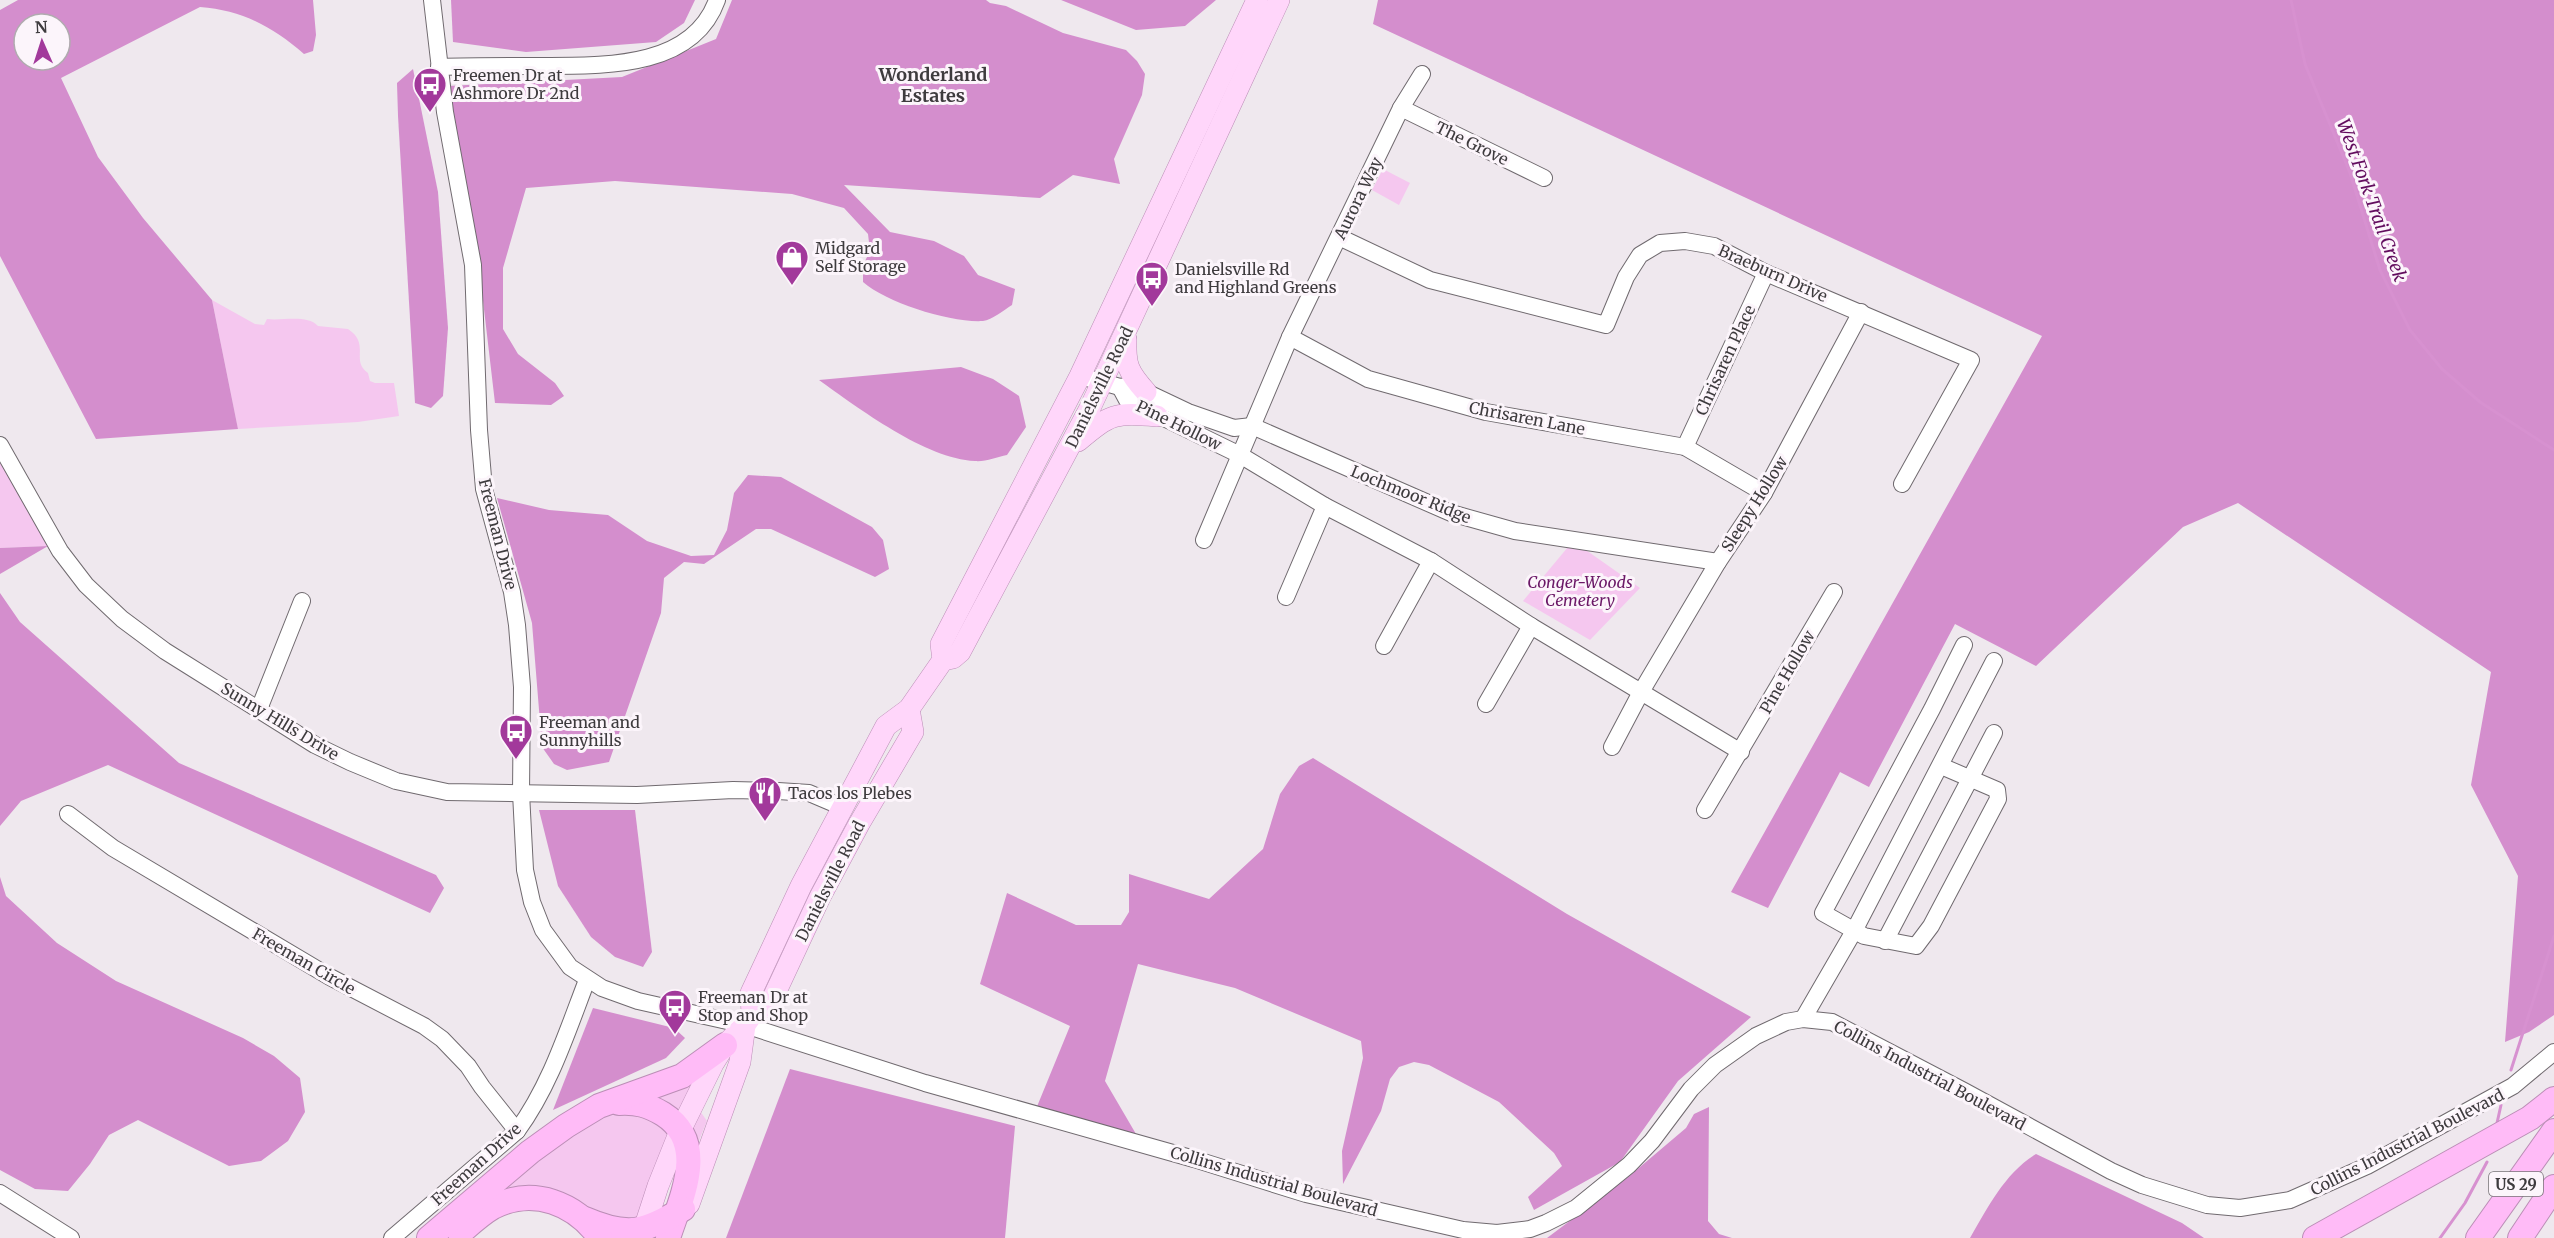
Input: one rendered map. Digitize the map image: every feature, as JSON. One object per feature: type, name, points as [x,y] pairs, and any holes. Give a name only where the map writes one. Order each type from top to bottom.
[{"type":"highway","points":[[429,1238],[530,1152],[599,1106],[682,1076],[725,1045]]},
{"type":"highway","points":[[2315,1238],[2522,1123],[2554,1098]]},
{"type":"highway","points":[[599,1106],[636,1102],[650,1106],[670,1119],[680,1131],[689,1149],[690,1168],[682,1210],[668,1238]]},
{"type":"highway","name":"US 29","points":[[2478,1238],[2554,1131]]},
{"type":"highway","name":"US 29","points":[[2520,1238],[2554,1187]]},
{"type":"highway","points":[[453,1238],[494,1207],[517,1200],[533,1199],[558,1203],[572,1209],[600,1238]]},
{"type":"highway","points":[[583,1218],[607,1230],[643,1234],[682,1210]]},
{"type":"main road","name":"Danielsville Road","points":[[676,1238],[682,1210],[740,1062],[749,1020],[751,993],[801,886],[886,726],[909,710],[943,660],[941,644],[1080,376],[1257,0]]},
{"type":"main road","name":"Danielsville Road","points":[[943,660],[953,658],[960,652],[1068,449],[1112,385],[1127,331],[1279,0]]},
{"type":"main road","points":[[1127,331],[1126,363],[1132,377],[1146,392]]},
{"type":"main road","points":[[1068,449],[1099,423],[1112,416],[1126,413],[1157,416]]},
{"type":"main road","name":"Danielsville Road","points":[[643,1234],[658,1186],[680,1131],[713,1064],[725,1045],[749,1020],[771,1002],[820,897],[859,824],[913,732],[909,710]]},
{"type":"street","name":"Freeman Drive","points":[[432,0],[439,67],[473,265],[483,479],[491,519],[512,592],[518,625],[522,687],[521,793],[525,870],[532,902],[543,930],[570,967],[587,980],[616,994],[638,1001],[749,1020]]},
{"type":"street","points":[[439,67],[611,64],[647,58],[671,49],[688,39],[704,24],[717,0]]},
{"type":"street","name":"Aurora Way","points":[[1240,455],[1290,337],[1401,108],[1422,74]]},
{"type":"street","name":"The Grove","points":[[1401,108],[1544,178]]},
{"type":"street","name":"Braeburn Drive","points":[[1339,237],[1430,280],[1606,325],[1626,277],[1640,255],[1660,243],[1685,241],[1714,246],[1766,273],[1971,360],[1902,484]]},
{"type":"street","name":"Chrisaren Place","points":[[1685,447],[1766,273]]},
{"type":"street","name":"Sleepy Hollow","points":[[1641,692],[1718,562],[1764,493],[1861,312]]},
{"type":"street","name":"Chrisaren Lane","points":[[1290,337],[1368,379],[1486,412],[1685,447],[1764,493]]},
{"type":"street","points":[[1080,376],[1112,385]]},
{"type":"street","name":"Pine Hollow","points":[[1112,385],[1131,385],[1188,412],[1234,428],[1252,426]]},
{"type":"street","name":"Pine Hollow","points":[[1112,385],[1127,400],[1240,455],[1326,506],[1431,561],[1531,626],[1741,752]]},
{"type":"street","name":"Lochmoor Ridge","points":[[1252,426],[1451,513],[1515,531],[1718,562]]},
{"type":"street","name":"Sunny Hills Drive","points":[[0,445],[60,551],[86,585],[122,619],[165,651],[315,745],[396,781],[447,792],[637,795],[733,790],[778,791],[809,793],[842,807]]},
{"type":"street","name":"Pine Hollow","points":[[1204,540],[1240,455]]},
{"type":"street","points":[[1286,597],[1326,506]]},
{"type":"street","points":[[1384,646],[1431,561]]},
{"type":"street","name":"Pine Hollow","points":[[1705,810],[1834,592]]},
{"type":"street","points":[[259,709],[302,601]]},
{"type":"street","points":[[1486,704],[1531,626]]},
{"type":"street","points":[[1941,766],[1997,790],[1998,799],[1930,926],[1916,946],[1864,936],[1823,913],[1964,645]]},
{"type":"street","points":[[1803,1019],[1854,931],[1994,661]]},
{"type":"street","points":[[1612,747],[1641,692]]},
{"type":"street","points":[[1885,941],[1994,733]]},
{"type":"street","name":"Freeman Circle","points":[[68,814],[113,848],[330,977],[433,1033],[456,1051],[517,1131]]},
{"type":"street","name":"Freeman Drive","points":[[392,1238],[517,1131],[532,1111],[546,1085],[587,980]]},
{"type":"street","name":"Collins Industrial Boulevard","points":[[749,1020],[925,1083],[1194,1159],[1306,1194],[1463,1230],[1497,1233],[1530,1229],[1546,1224],[1576,1208],[1629,1166],[1652,1141],[1691,1089],[1714,1065],[1756,1036],[1786,1022],[1803,1019],[1832,1022],[2111,1171],[2142,1185],[2207,1205],[2232,1208],[2274,1205],[2337,1181],[2513,1086],[2554,1052]]},
{"type":"street","points":[[0,1193],[71,1238]]},
{"type":"green space","points":[[1383,169],[1410,183],[1399,205],[1372,190]]},
{"type":"green space","points":[[212,300],[255,324],[264,325],[267,319],[301,319],[318,326],[348,329],[358,341],[361,363],[370,381],[394,383],[399,416],[358,422],[238,429]]},
{"type":"green space","points":[[0,456],[48,546],[0,548]]},
{"type":"green space","name":"Conger-Woods Cemetery","points":[[1573,541],[1640,588],[1590,640],[1523,601]]},
{"type":"green space","points":[[694,1076],[681,1118],[637,1098]]},
{"type":"green space","points":[[621,1107],[675,1131],[638,1225],[583,1211],[481,1209],[533,1157]]},
{"type":"green space","points":[[700,1111],[707,1121],[696,1148],[687,1134]]},
{"type":"shaded area","points":[[18,0],[313,0],[316,35],[313,51],[304,54],[269,28],[243,16],[200,7],[61,78],[98,157],[143,218],[212,300],[238,429],[96,439],[0,256],[0,10]]},
{"type":"shaded area","points":[[451,0],[695,0],[684,23],[656,42],[526,52],[453,42]]},
{"type":"shaded area","points":[[732,0],[986,0],[1006,6],[1063,33],[1126,50],[1145,74],[1142,95],[1114,159],[1120,184],[1073,175],[1040,198],[844,185],[890,232],[934,241],[964,256],[978,275],[1015,289],[1012,305],[994,317],[983,321],[954,319],[920,310],[887,297],[863,282],[863,265],[870,251],[868,234],[844,208],[792,194],[615,181],[526,188],[503,268],[503,329],[518,354],[555,383],[564,396],[551,405],[495,403],[476,241],[448,86],[622,77],[716,39]]},
{"type":"shaded area","points":[[1061,0],[1216,0],[1185,26],[1136,30]]},
{"type":"shaded area","points":[[1378,0],[2554,0],[2554,1015],[2529,1032],[2505,1042],[2518,876],[2471,785],[2491,672],[2238,503],[2183,527],[2036,666],[1955,624],[1869,787],[1840,772],[1768,908],[1731,892],[2042,336],[1373,24]]},
{"type":"shaded area","points":[[413,69],[438,192],[448,328],[443,396],[431,408],[415,403],[398,116],[397,83]]},
{"type":"shaded area","points":[[961,367],[993,379],[1019,396],[1026,427],[1007,455],[975,461],[935,451],[893,430],[819,380]]},
{"type":"shaded area","points":[[748,475],[781,477],[872,527],[883,540],[889,569],[875,577],[771,529],[756,529],[704,564],[684,562],[664,578],[661,613],[609,762],[567,770],[554,764],[542,747],[532,623],[497,498],[549,510],[608,515],[647,541],[691,556],[714,555],[727,530],[734,493]]},
{"type":"shaded area","points":[[48,546],[0,574],[0,548]]},
{"type":"shaded area","points":[[0,593],[20,622],[179,763],[436,875],[444,888],[430,913],[108,765],[21,801],[0,826]]},
{"type":"shaded area","points":[[1313,758],[1567,914],[1751,1017],[1678,1081],[1620,1162],[1534,1210],[1528,1197],[1562,1166],[1554,1153],[1499,1102],[1429,1065],[1414,1062],[1399,1067],[1390,1079],[1381,1111],[1343,1184],[1342,1151],[1363,1058],[1361,1041],[1235,988],[1138,964],[1105,1081],[1136,1134],[1036,1109],[1070,1026],[980,984],[1007,893],[1076,925],[1121,925],[1129,912],[1129,874],[1209,899],[1263,849],[1280,794],[1299,766]]},
{"type":"shaded area","points":[[539,810],[635,810],[652,952],[643,967],[615,957],[591,937],[558,886]]},
{"type":"shaded area","points":[[0,877],[6,896],[57,943],[116,981],[243,1038],[274,1056],[300,1078],[305,1112],[288,1141],[261,1161],[229,1166],[138,1120],[109,1135],[90,1164],[68,1191],[35,1189],[0,1170]]},
{"type":"shaded area","points":[[593,1008],[674,1028],[685,1038],[666,1058],[553,1110]]},
{"type":"shaded area","points":[[790,1069],[1015,1126],[1005,1238],[726,1238]]},
{"type":"shaded area","points":[[1709,1107],[1708,1221],[1719,1234],[1732,1238],[1547,1238],[1627,1178],[1686,1128],[1694,1114]]},
{"type":"shaded area","points":[[2036,1154],[2182,1223],[2204,1238],[1970,1238],[2006,1181]]},
{"type":"waterway","name":"West Fork Trail Creek","points":[[2291,0],[2305,64],[2350,173],[2380,270],[2410,330],[2442,369],[2480,402],[2554,450]]},
{"type":"waterway","name":"West Fork Trail Creek","points":[[2511,1070],[2554,936]]},
{"type":"waterway","name":"West Fork Trail Creek","points":[[2497,1123],[2501,1105]]},
{"type":"waterway","name":"West Fork Trail Creek","points":[[2440,1238],[2465,1203],[2487,1162]]},
{"type":"place","name":"Freemen Dr at Ashmore Dr 2nd","points":[[430,113]]},
{"type":"place","name":"Midgard Self Storage","points":[[792,286]]},
{"type":"place","name":"Danielsville Rd and Highland Greens","points":[[1152,307]]},
{"type":"place","name":"Freeman and Sunnyhills","points":[[516,760]]},
{"type":"place","name":"Tacos los Plebes","points":[[765,822]]},
{"type":"place","name":"Freeman Dr at Stop and Shop","points":[[675,1035]]},
{"type":"district","name":"Wonderland Estates","points":[[933,84]]}]
